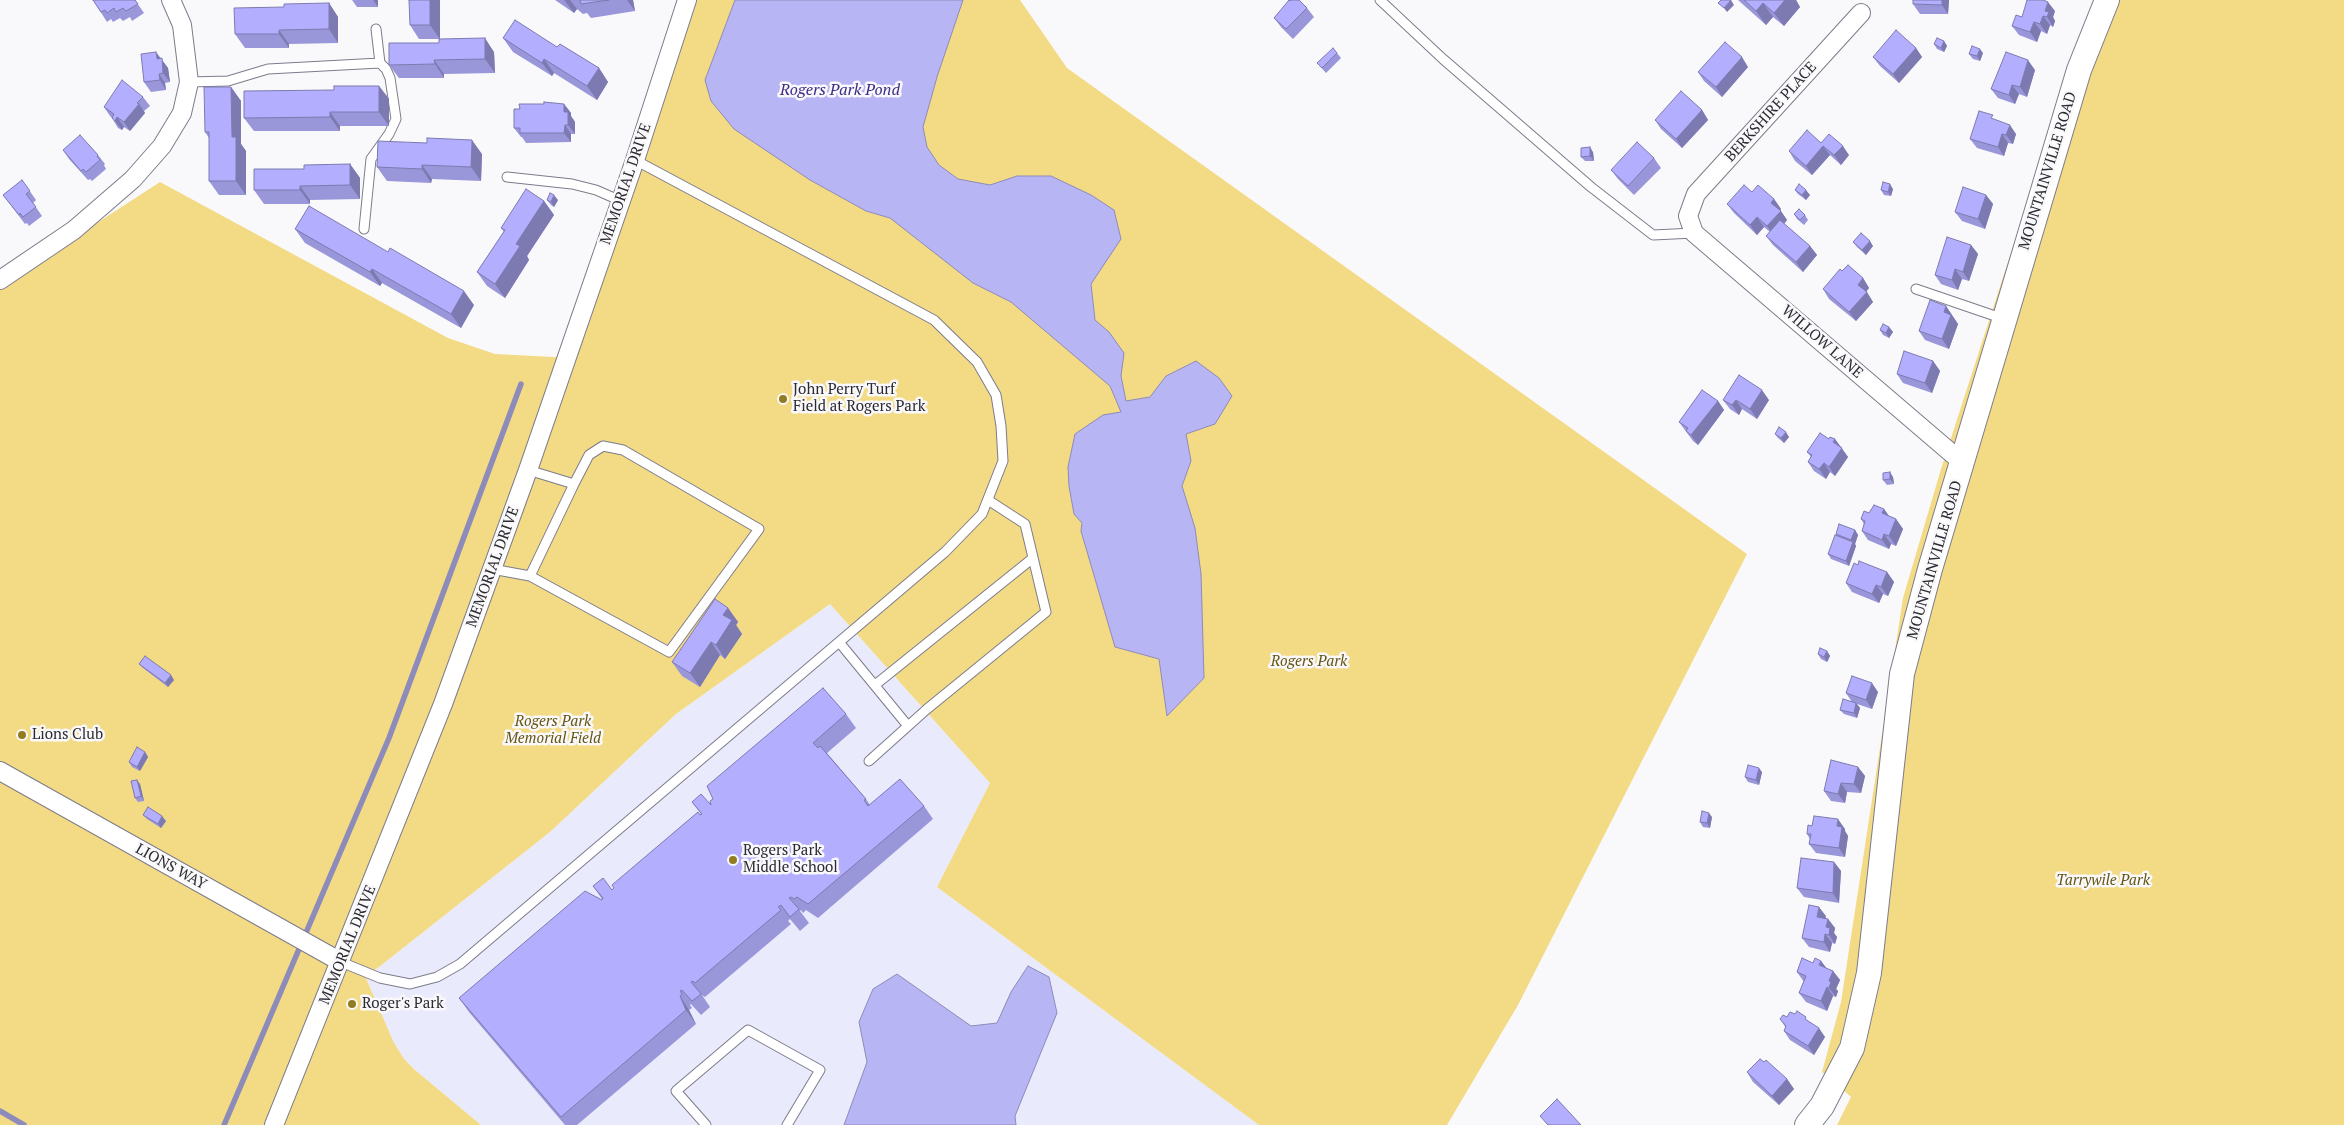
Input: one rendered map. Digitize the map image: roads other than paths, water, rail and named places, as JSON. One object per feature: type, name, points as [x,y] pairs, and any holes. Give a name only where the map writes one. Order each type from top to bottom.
[{"type":"street","points":[[0,280],[74,230],[133,179],[162,146],[182,112],[189,82],[182,25],[171,0]]},
{"type":"street","name":"MEMORIAL DRIVE","points":[[274,1125],[443,704],[528,470],[635,160],[687,0]]},
{"type":"street","name":"MOUNTAINVILLE ROAD","points":[[1807,1125],[1822,1106],[1852,1048],[1869,973],[1902,674],[1930,569],[2079,70],[2107,0]]},
{"type":"street","name":"BERKSHIRE PLACE","points":[[1694,233],[1688,216],[1696,194],[1862,13]]},
{"type":"street","name":"WILLOW LANE","points":[[1694,233],[1963,463]]},
{"type":"street","name":"LIONS WAY","points":[[0,771],[341,962]]},
{"type":"lane","points":[[1380,0],[1443,59],[1591,187],[1653,235],[1694,233]]},
{"type":"lane","points":[[376,29],[380,64]]},
{"type":"lane","points":[[189,82],[228,81],[268,69],[380,64],[386,69],[390,78],[396,119],[393,127],[371,159],[364,230]]},
{"type":"lane","points":[[341,962],[380,978],[410,984],[438,977],[460,964],[945,552],[982,514],[1003,461],[1001,426],[996,395],[977,362],[934,320],[635,160]]},
{"type":"lane","points":[[507,178],[572,184],[596,190],[620,201]]},
{"type":"lane","points":[[1916,289],[2004,319]]},
{"type":"lane","points":[[492,569],[530,576],[669,652],[759,529],[623,450],[603,446],[589,455],[530,576]]},
{"type":"lane","points":[[528,470],[574,484]]},
{"type":"lane","points":[[869,760],[1046,612],[1025,524],[988,500]]},
{"type":"lane","points":[[875,685],[1033,558]]},
{"type":"lane","points":[[839,642],[908,726]]},
{"type":"lane","points":[[706,1125],[676,1091],[748,1030],[820,1070],[787,1125]]},
{"type":"water","name":"Rogers Park Pond","points":[[735,0],[963,0],[937,77],[923,127],[927,147],[939,165],[958,179],[990,185],[1017,176],[1051,176],[1091,195],[1114,210],[1121,239],[1091,284],[1095,320],[1109,332],[1124,353],[1121,376],[1126,401],[1150,397],[1166,376],[1196,361],[1219,378],[1232,396],[1215,424],[1186,434],[1191,461],[1182,486],[1195,528],[1201,574],[1204,678],[1167,716],[1159,659],[1115,647],[1081,531],[1082,523],[1074,514],[1069,486],[1068,467],[1075,434],[1103,415],[1121,412],[1110,386],[1011,302],[973,283],[890,218],[866,211],[810,180],[734,129],[711,101],[705,80]]},
{"type":"water","points":[[1028,966],[1049,977],[1057,1013],[1015,1116],[1016,1125],[844,1125],[867,1062],[859,1022],[873,989],[897,974],[971,1026],[997,1023],[1011,992]]},
{"type":"waterway","points":[[224,1125],[389,738],[521,384]]},
{"type":"waterway","points":[[0,1111],[24,1125]]},
{"type":"place","name":"John Perry Turf Field at Rogers Park","points":[[783,399]]},
{"type":"place","name":"Lions Club","points":[[22,735]]},
{"type":"place","name":"Rogers Park Middle School","points":[[733,860]]},
{"type":"place","name":"Roger's Park","points":[[352,1004]]},
{"type":"park label","name":"Rogers Park","points":[[1309,662]]},
{"type":"park label","name":"Rogers Park Memorial Field","points":[[553,730]]},
{"type":"park label","name":"Tarrywile Park","points":[[2103,881]]}]
